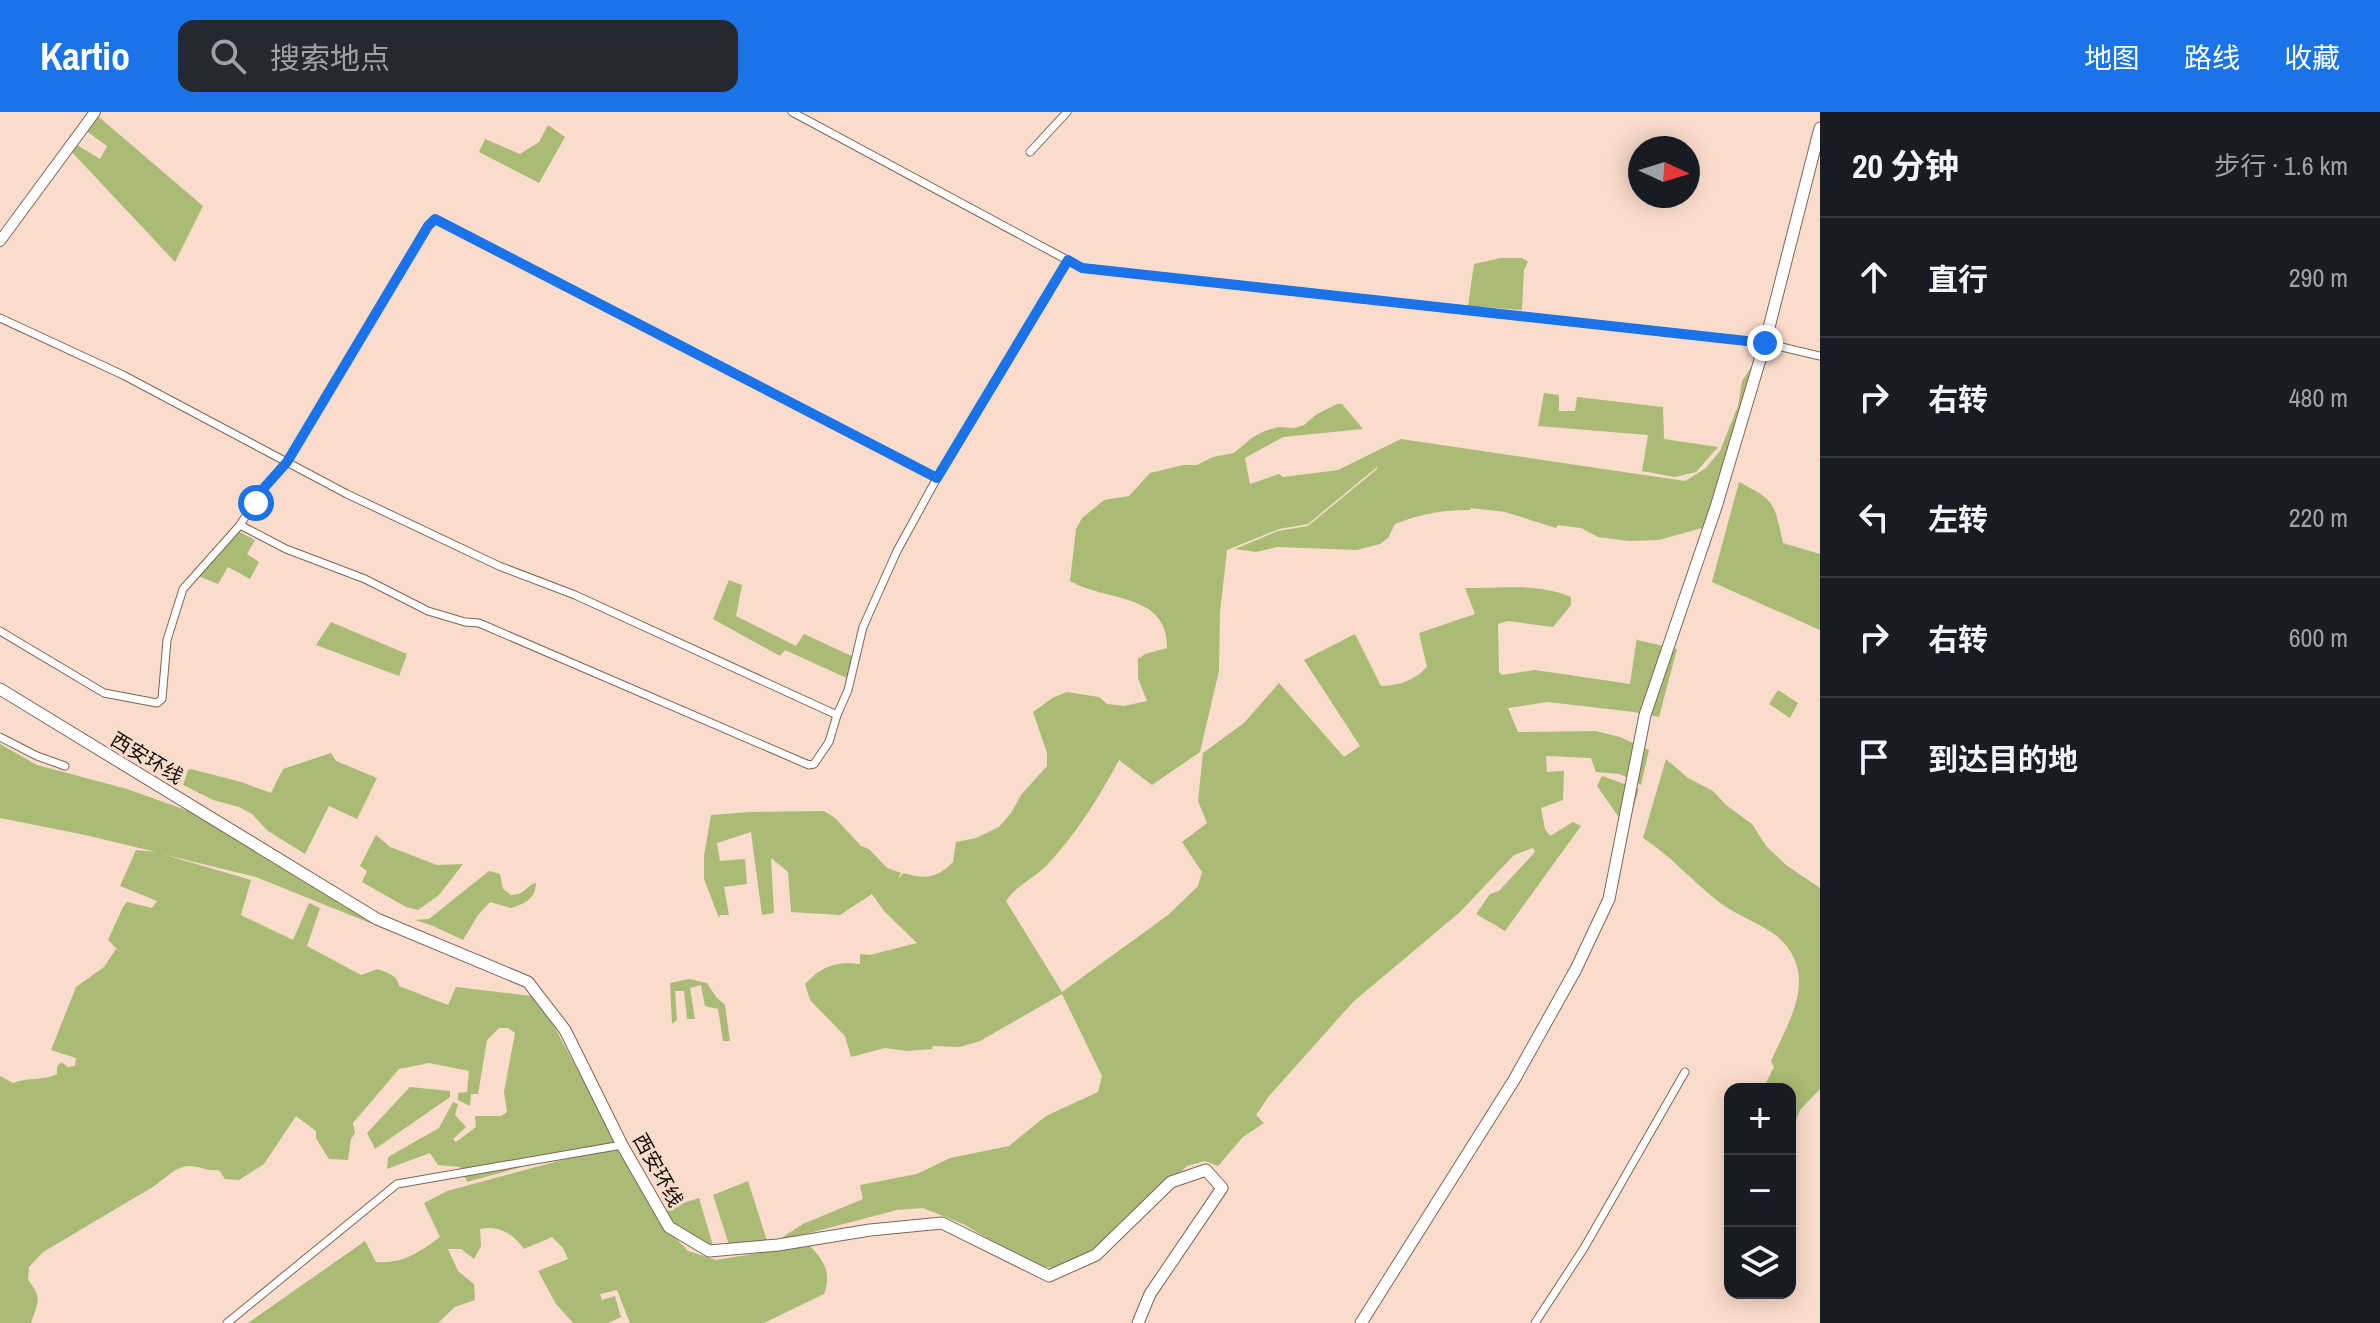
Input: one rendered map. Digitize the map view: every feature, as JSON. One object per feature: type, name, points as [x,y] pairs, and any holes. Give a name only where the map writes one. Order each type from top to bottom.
[{"type":"main road","points":[[1361,1323],[1514,1080],[1576,969],[1609,899],[1645,715],[1716,507],[1765,343],[1820,128]]},
{"type":"main road","name":"西安环线","points":[[0,689],[377,919],[528,982],[565,1030],[622,1145],[669,1227],[709,1251],[942,1223],[1049,1276],[1096,1255],[1171,1182],[1206,1170],[1222,1188],[1150,1294],[1138,1323]]},
{"type":"street","points":[[0,241],[95,112]]},
{"type":"street","points":[[792,112],[1082,268],[1765,343],[1820,356]]},
{"type":"street","points":[[1030,152],[1067,112]]},
{"type":"street","points":[[0,631],[104,693],[157,703],[162,699],[167,640],[183,589],[240,525],[263,489],[287,462],[435,219],[937,478]]},
{"type":"street","points":[[240,525],[286,549],[365,579],[428,611],[479,623],[809,765],[814,764],[829,742],[848,690],[863,627],[897,551],[937,478],[1068,260]]},
{"type":"street","points":[[0,318],[123,375],[347,494],[499,566],[575,595],[837,715]]},
{"type":"street","points":[[0,737],[65,766]]},
{"type":"street","points":[[1535,1323],[1584,1248],[1685,1072]]},
{"type":"street","points":[[227,1323],[397,1184],[622,1145]]},
{"type":"green space","points":[[93,112],[203,206],[175,262],[70,150],[74,143],[100,159],[107,146],[81,127]]},
{"type":"green space","points":[[548,125],[565,137],[539,183],[479,152],[485,139],[520,154],[539,142]]},
{"type":"green space","points":[[1501,258],[1522,258],[1528,262],[1524,270],[1522,310],[1468,306],[1474,264]]},
{"type":"green space","points":[[1752,366],[1709,526],[1659,540],[1629,541],[1598,537],[1581,528],[1558,525],[1556,528],[1505,512],[1471,508],[1431,513],[1395,524],[1388,538],[1380,544],[1357,550],[1277,547],[1256,552],[1235,549],[1278,531],[1308,526],[1377,467],[1308,524],[1279,529],[1227,550],[1220,612],[1219,671],[1200,752],[1152,785],[1119,760],[1069,840],[1048,864],[1006,901],[1062,992],[1168,915],[1198,886],[1202,872],[1182,842],[1207,823],[1198,801],[1203,753],[1244,723],[1279,683],[1344,757],[1360,746],[1304,660],[1355,634],[1381,686],[1400,683],[1412,679],[1427,667],[1419,633],[1475,614],[1465,588],[1533,588],[1571,597],[1571,605],[1553,627],[1508,621],[1498,624],[1499,672],[1502,675],[1535,670],[1630,684],[1637,637],[1637,640],[1677,649],[1659,717],[1548,702],[1508,708],[1518,732],[1595,731],[1620,737],[1649,750],[1641,785],[1620,774],[1596,772],[1591,758],[1546,756],[1547,772],[1564,771],[1563,800],[1541,808],[1545,829],[1550,836],[1573,822],[1581,826],[1505,931],[1476,914],[1490,894],[1499,891],[1535,852],[1533,848],[1514,855],[1460,912],[1353,1002],[1269,1096],[1256,1115],[1264,1123],[1243,1137],[1218,1166],[1205,1161],[1187,1166],[1127,1223],[1074,1264],[1056,1268],[1035,1266],[963,1224],[923,1208],[897,1210],[775,1242],[803,1224],[863,1199],[860,1185],[917,1174],[950,1158],[1009,1146],[1046,1116],[1098,1092],[1102,1076],[1062,994],[980,1041],[960,1047],[933,1046],[932,1049],[908,1051],[885,1048],[851,1057],[845,1036],[810,1000],[805,984],[830,966],[860,964],[860,954],[870,955],[917,943],[884,911],[872,894],[840,915],[791,912],[788,872],[771,858],[774,913],[762,915],[751,832],[717,843],[720,861],[745,859],[747,884],[724,887],[729,915],[720,915],[719,918],[704,879],[704,856],[711,815],[824,811],[887,868],[901,873],[898,880],[903,873],[924,877],[936,875],[953,862],[956,842],[976,838],[999,827],[1021,795],[1047,766],[1047,753],[1033,712],[1067,692],[1099,697],[1107,704],[1124,706],[1147,701],[1138,678],[1138,659],[1167,648],[1165,630],[1157,617],[1132,601],[1070,581],[1076,529],[1082,518],[1104,500],[1129,496],[1150,473],[1197,465],[1213,457],[1234,453],[1265,431],[1304,425],[1337,404],[1342,404],[1363,429],[1283,437],[1245,458],[1250,484],[1279,474],[1283,477],[1338,470],[1401,439],[1685,481],[1706,468],[1720,451],[1738,406],[1742,381]]},
{"type":"green space","points":[[1544,393],[1559,395],[1559,411],[1575,411],[1577,397],[1663,407],[1664,439],[1718,447],[1696,472],[1675,477],[1642,471],[1648,435],[1538,426]]},
{"type":"green space","points":[[1739,482],[1772,505],[1783,543],[1820,554],[1820,630],[1712,582]]},
{"type":"green space","points":[[236,530],[255,540],[247,554],[259,562],[250,579],[228,567],[218,584],[196,575]]},
{"type":"green space","points":[[729,580],[742,585],[736,616],[796,646],[804,634],[856,658],[851,680],[785,650],[780,656],[713,619]]},
{"type":"green space","points":[[331,622],[407,654],[399,676],[316,645]]},
{"type":"green space","points":[[1778,690],[1798,703],[1790,718],[1769,704]]},
{"type":"green space","points":[[0,744],[37,765],[127,789],[197,814],[417,942],[256,877],[162,854],[251,880],[241,915],[293,940],[309,903],[320,908],[307,946],[361,975],[378,969],[394,977],[399,986],[448,1005],[456,987],[532,996],[549,1017],[616,1141],[467,1182],[460,1167],[438,1165],[430,1153],[387,1169],[388,1157],[439,1128],[453,1102],[458,1104],[455,1115],[466,1127],[453,1139],[456,1142],[476,1127],[475,1116],[501,1116],[507,1112],[504,1092],[515,1033],[508,1028],[499,1028],[487,1040],[478,1094],[471,1094],[470,1106],[458,1100],[458,1093],[467,1092],[469,1071],[429,1063],[399,1069],[353,1123],[355,1133],[348,1160],[329,1159],[316,1138],[316,1131],[296,1116],[264,1164],[239,1180],[225,1179],[219,1170],[192,1166],[179,1169],[43,1252],[29,1267],[28,1280],[38,1301],[31,1323],[0,1323],[0,1076],[13,1083],[57,1074],[61,1062],[68,1067],[75,1066],[76,1058],[51,1050],[76,987],[104,967],[116,949],[121,953],[108,940],[127,902],[152,908],[157,901],[120,886],[136,850],[156,852],[0,818]]},
{"type":"green space","points":[[331,753],[336,761],[377,778],[357,819],[329,806],[305,854],[268,831],[252,814],[183,785],[191,769],[271,793],[283,769]]},
{"type":"green space","points":[[1666,759],[1688,778],[1713,791],[1752,824],[1766,846],[1786,865],[1820,888],[1820,1089],[1800,1110],[1796,1120],[1796,1083],[1766,1083],[1774,1067],[1771,1061],[1797,997],[1797,966],[1790,951],[1777,936],[1719,902],[1643,838]]},
{"type":"green space","points":[[1602,776],[1639,789],[1627,829],[1597,786]]},
{"type":"green space","points":[[376,835],[390,847],[437,865],[463,864],[439,895],[418,910],[406,907],[362,882],[367,871],[360,866]]},
{"type":"green space","points":[[489,871],[500,874],[503,889],[511,895],[536,883],[534,893],[525,902],[511,908],[490,902],[463,940],[415,920],[429,919]]},
{"type":"green space","points":[[689,979],[707,983],[725,1005],[730,1041],[723,1041],[718,1009],[705,1006],[701,985],[690,988],[695,1019],[687,1019],[684,991],[675,991],[677,1020],[672,1024],[670,983]]},
{"type":"green space","points":[[410,1087],[450,1091],[450,1097],[375,1149],[367,1133]]},
{"type":"green space","points":[[618,1145],[661,1223],[688,1251],[716,1260],[809,1245],[819,1256],[827,1273],[824,1294],[764,1323],[630,1323],[617,1290],[600,1294],[602,1300],[615,1296],[621,1317],[608,1323],[573,1323],[556,1304],[538,1271],[568,1259],[563,1248],[552,1237],[524,1249],[505,1232],[487,1228],[480,1229],[481,1246],[474,1259],[461,1249],[448,1249],[458,1271],[474,1284],[475,1300],[455,1307],[438,1323],[248,1323],[365,1241],[376,1262],[403,1259],[425,1248],[440,1237],[424,1203],[447,1191]]},
{"type":"green space","points":[[748,1181],[768,1244],[731,1251],[713,1195]]},
{"type":"green space","points":[[699,1198],[714,1249],[682,1233],[664,1209]]},
{"type":"route","points":[[256,503],[263,489],[287,462],[435,219],[937,478],[1068,260],[1082,268],[1765,343]]}]
